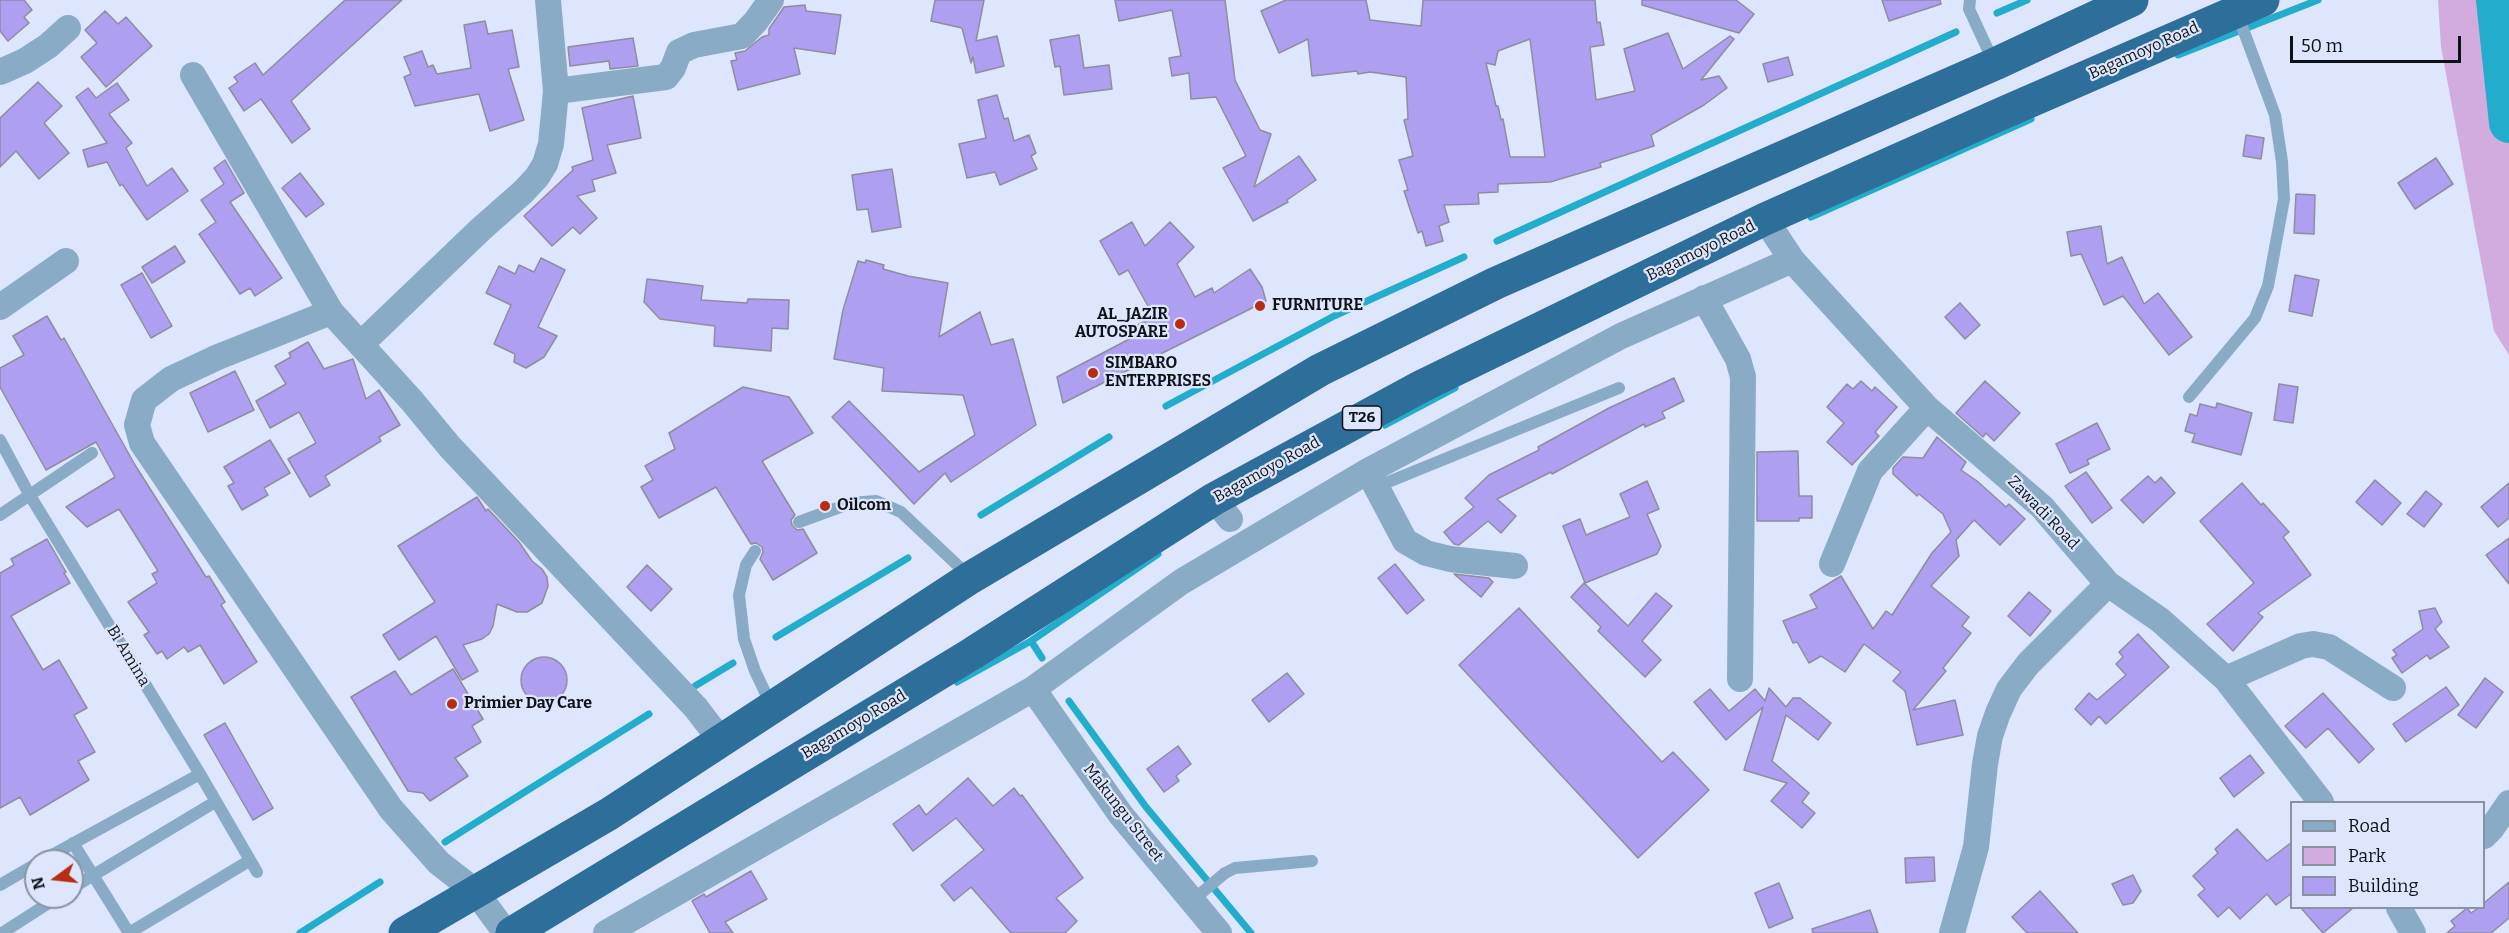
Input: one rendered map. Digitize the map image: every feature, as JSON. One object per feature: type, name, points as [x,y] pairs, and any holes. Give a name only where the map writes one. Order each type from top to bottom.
[{"type":"highway","points":[[405,933],[609,814],[970,578],[1320,370],[1496,283],[1995,64],[2132,0]]},
{"type":"highway","name":"Bagamoyo Road","points":[[512,933],[982,647],[1222,509],[1422,386],[1766,219],[2248,6]]},
{"type":"street","points":[[361,344],[537,177],[545,164],[552,144],[556,91],[548,0]]},
{"type":"street","points":[[556,91],[666,77],[673,68],[679,52],[694,45],[742,36],[771,0]]},
{"type":"street","points":[[0,72],[25,61],[48,46],[68,28]]},
{"type":"street","points":[[193,75],[331,312],[450,447],[696,708],[722,742]]},
{"type":"street","name":"Zawadi Road","points":[[1766,219],[1792,260],[1927,408],[2042,507],[2108,584],[2160,620],[2226,678],[2320,801]]},
{"type":"street","points":[[606,933],[1033,688],[1181,582],[1372,479],[1621,336],[1792,260]]},
{"type":"street","points":[[0,307],[66,261]]},
{"type":"street","points":[[1704,298],[1738,358],[1743,377],[1740,680]]},
{"type":"street","points":[[331,312],[218,357],[171,379],[144,400],[137,425],[142,443],[391,809],[439,863],[475,891],[506,933]]},
{"type":"street","points":[[1832,564],[1870,471],[1927,408]]},
{"type":"street","points":[[1372,479],[1405,541],[1426,553],[1450,559],[1515,566]]},
{"type":"street","points":[[1952,933],[1954,919],[1976,847],[1985,764],[1990,736],[1998,713],[2009,689],[2028,664],[2108,584]]},
{"type":"street","points":[[2226,678],[2301,646],[2313,644],[2330,647],[2393,688]]},
{"type":"street","name":"Makungu Street","points":[[1033,688],[1121,815],[1219,933]]},
{"type":"street","points":[[2485,835],[2509,803]]},
{"type":"lane","points":[[1970,0],[1969,9],[1995,64]]},
{"type":"lane","points":[[2189,397],[2254,318],[2268,286],[2284,199],[2282,162],[2275,115],[2243,29],[2248,6]]},
{"type":"lane","points":[[1372,479],[1619,388]]},
{"type":"lane","name":"Bi Amina","points":[[0,440],[29,494],[200,774],[257,872]]},
{"type":"lane","points":[[0,515],[92,453]]},
{"type":"lane","points":[[799,522],[851,503],[876,501],[901,512],[970,578]]},
{"type":"lane","points":[[755,551],[746,565],[739,595],[744,639],[755,671],[773,708]]},
{"type":"lane","points":[[62,849],[200,774]]},
{"type":"lane","points":[[84,881],[216,802]]},
{"type":"lane","points":[[73,843],[129,933],[249,861]]},
{"type":"lane","points":[[1193,900],[1224,873],[1235,868],[1312,861]]},
{"type":"lane","points":[[0,885],[24,871]]},
{"type":"lane","points":[[2,933],[39,909]]},
{"type":"green space","points":[[2438,0],[2509,0],[2509,355],[2494,331],[2441,47]]},
{"type":"building","points":[[0,0],[24,0],[32,10],[24,17],[29,23],[8,41],[0,31]]},
{"type":"building","points":[[345,0],[402,0],[291,101],[310,129],[292,143],[261,99],[244,111],[229,88],[238,82],[234,77],[255,63],[263,75]]},
{"type":"building","points":[[935,0],[984,0],[976,41],[997,36],[1004,66],[976,73],[973,57],[971,63],[962,28],[931,21]]},
{"type":"building","points":[[1115,0],[1225,0],[1235,80],[1260,130],[1271,134],[1254,187],[1299,156],[1316,180],[1287,200],[1288,202],[1253,221],[1223,168],[1246,156],[1216,97],[1191,99],[1189,73],[1172,76],[1169,58],[1181,56],[1172,10],[1119,21]]},
{"type":"building","points":[[1286,0],[1366,0],[1370,20],[1421,26],[1423,0],[1595,0],[1597,23],[1600,22],[1604,45],[1590,47],[1596,100],[1635,91],[1624,49],[1668,33],[1683,69],[1730,36],[1734,39],[1701,80],[1719,76],[1727,88],[1704,105],[1651,135],[1654,146],[1600,163],[1601,167],[1550,182],[1498,184],[1498,192],[1478,193],[1479,204],[1444,205],[1449,222],[1439,226],[1443,241],[1426,246],[1422,231],[1418,233],[1404,191],[1408,190],[1399,160],[1413,156],[1404,120],[1408,119],[1406,77],[1370,72],[1358,74],[1357,71],[1312,76],[1308,39],[1279,53],[1261,11]],"holes":[[[1530,39],[1545,157],[1510,157],[1503,119],[1501,120],[1498,106],[1496,106],[1486,63],[1495,65],[1498,51]]]},
{"type":"building","points":[[1642,0],[1736,0],[1754,14],[1739,33],[1642,5]]},
{"type":"building","points":[[1882,0],[1940,0],[1941,4],[1889,21]]},
{"type":"building","points":[[805,5],[806,11],[841,15],[835,54],[794,48],[800,74],[738,90],[731,61],[737,60],[735,53],[745,51],[762,37],[769,35],[769,29],[784,7]]},
{"type":"building","points":[[105,11],[118,24],[126,17],[152,46],[106,87],[81,57],[97,43],[85,30]]},
{"type":"building","points":[[485,21],[488,34],[512,30],[519,67],[508,69],[524,120],[490,131],[479,94],[415,106],[404,77],[411,74],[404,57],[422,51],[428,67],[433,65],[437,74],[471,68],[464,25]]},
{"type":"building","points":[[1079,35],[1084,68],[1109,65],[1112,89],[1064,95],[1060,66],[1055,67],[1050,40]]},
{"type":"building","points":[[633,38],[638,66],[610,69],[609,61],[570,66],[568,47]]},
{"type":"building","points":[[1788,57],[1793,75],[1768,82],[1763,64]]},
{"type":"building","points":[[38,82],[62,106],[44,123],[69,153],[39,179],[16,151],[0,167],[0,118]]},
{"type":"building","points":[[117,83],[129,100],[109,114],[132,143],[126,148],[147,186],[172,168],[188,191],[147,220],[122,184],[120,186],[107,162],[88,167],[83,150],[107,143],[76,97],[88,88],[96,98]]},
{"type":"building","points":[[997,95],[1004,119],[1008,118],[1014,141],[1029,135],[1036,153],[1031,156],[1037,169],[1000,185],[995,172],[967,178],[959,144],[986,138],[978,100]]},
{"type":"building","points":[[633,96],[641,138],[607,145],[616,173],[592,180],[595,191],[577,196],[597,218],[580,234],[573,227],[552,246],[524,216],[573,170],[572,167],[593,160],[582,108]]},
{"type":"building","points":[[2246,135],[2264,138],[2261,159],[2243,156]]},
{"type":"building","points":[[2436,158],[2453,184],[2415,209],[2398,183]]},
{"type":"building","points":[[225,160],[244,193],[230,202],[282,278],[255,296],[250,288],[240,294],[199,234],[216,222],[201,200],[224,184],[214,168]]},
{"type":"building","points":[[892,169],[901,227],[872,232],[868,209],[857,210],[852,175]]},
{"type":"building","points":[[300,173],[324,204],[306,217],[282,188]]},
{"type":"building","points":[[2296,194],[2315,195],[2314,234],[2294,233]]},
{"type":"building","points":[[1132,222],[1145,246],[1170,222],[1194,247],[1177,264],[1195,297],[1212,288],[1214,293],[1250,269],[1262,287],[1266,301],[1063,403],[1057,377],[1137,335],[1133,327],[1154,317],[1128,270],[1119,275],[1100,241]]},
{"type":"building","points":[[2101,226],[2107,264],[2122,257],[2144,304],[2158,293],[2192,337],[2169,355],[2123,296],[2104,305],[2081,254],[2071,256],[2067,232]]},
{"type":"building","points":[[175,246],[185,262],[152,283],[142,267]]},
{"type":"building","points":[[541,258],[565,270],[538,327],[557,336],[544,357],[526,368],[514,362],[515,354],[494,344],[511,305],[486,293],[499,266],[515,274],[519,265],[534,272]]},
{"type":"building","points":[[866,260],[884,265],[883,269],[948,283],[939,337],[980,312],[991,345],[1013,339],[1036,425],[951,482],[945,473],[914,504],[832,417],[849,401],[919,472],[975,435],[963,395],[882,391],[884,368],[834,359],[843,310],[858,261],[865,263]]},
{"type":"building","points":[[142,273],[172,326],[151,338],[121,285]]},
{"type":"building","points":[[2295,275],[2319,280],[2312,316],[2289,311]]},
{"type":"building","points":[[647,279],[703,286],[701,300],[747,303],[748,299],[789,300],[788,329],[772,328],[771,351],[714,346],[715,326],[660,319],[644,302]]},
{"type":"building","points":[[1960,303],[1980,325],[1965,339],[1945,317]]},
{"type":"building","points":[[47,316],[61,340],[64,338],[135,465],[206,577],[209,576],[225,602],[221,605],[257,662],[224,684],[200,645],[188,652],[184,647],[167,659],[162,651],[157,654],[144,635],[149,632],[128,602],[157,583],[152,574],[158,571],[119,509],[87,527],[66,507],[115,477],[96,442],[46,470],[0,387],[0,368],[24,355],[13,336]]},
{"type":"building","points":[[308,342],[324,369],[353,359],[366,399],[379,390],[400,425],[379,437],[381,441],[325,476],[330,485],[310,497],[288,459],[316,443],[299,412],[270,428],[256,401],[286,384],[275,366],[291,357],[289,353]]},
{"type":"building","points":[[235,371],[254,410],[208,432],[190,393]]},
{"type":"building","points":[[1674,378],[1684,401],[1662,412],[1665,418],[1645,427],[1644,424],[1552,474],[1551,472],[1497,499],[1516,516],[1501,533],[1488,521],[1459,545],[1454,544],[1444,532],[1474,507],[1465,498],[1489,475],[1539,450],[1538,447],[1609,408]]},
{"type":"building","points":[[1861,381],[1872,391],[1875,387],[1897,407],[1875,432],[1879,436],[1852,465],[1827,442],[1844,423],[1827,407],[1847,384],[1853,389]]},
{"type":"building","points":[[1985,381],[2020,413],[1994,441],[1986,433],[1983,437],[1956,413]]},
{"type":"building","points":[[2279,384],[2298,387],[2293,423],[2274,420]]},
{"type":"building","points":[[743,387],[789,397],[813,433],[762,461],[795,515],[791,520],[792,525],[797,530],[803,529],[817,553],[773,580],[760,559],[763,552],[762,547],[756,543],[751,544],[716,487],[659,518],[641,487],[653,480],[645,466],[675,449],[669,433]]},
{"type":"building","points":[[2217,403],[2252,413],[2241,455],[2192,442],[2195,434],[2185,431],[2190,414],[2197,416],[2200,404],[2216,408]]},
{"type":"building","points":[[2097,423],[2110,449],[2087,460],[2089,464],[2070,473],[2056,444]]},
{"type":"building","points":[[1937,437],[1966,462],[1961,470],[2006,507],[2009,504],[2025,519],[2000,545],[1974,520],[1956,540],[1959,556],[1931,586],[1969,617],[1962,626],[1971,633],[1943,668],[1946,671],[1913,710],[1955,700],[1963,735],[1917,745],[1905,691],[1893,681],[1901,672],[1864,644],[1845,672],[1821,656],[1809,663],[1797,642],[1793,643],[1783,621],[1817,608],[1810,595],[1841,576],[1873,629],[1886,611],[1892,615],[1932,553],[1951,532],[1943,514],[1919,494],[1917,496],[1893,474],[1893,468],[1903,457],[1923,458]]},
{"type":"building","points":[[270,440],[290,473],[264,488],[268,495],[242,510],[228,486],[234,483],[224,467]]},
{"type":"building","points":[[1798,451],[1799,496],[1812,496],[1812,518],[1799,518],[1799,521],[1757,521],[1757,452]]},
{"type":"building","points":[[2086,472],[2112,508],[2092,523],[2065,486]]},
{"type":"building","points":[[2148,476],[2155,483],[2161,477],[2175,493],[2143,523],[2121,500]]},
{"type":"building","points":[[2375,480],[2401,503],[2382,525],[2356,502]]},
{"type":"building","points":[[1647,481],[1659,509],[1647,514],[1661,546],[1657,554],[1585,583],[1563,526],[1580,519],[1586,535],[1630,517],[1620,494]]},
{"type":"building","points":[[2242,483],[2289,532],[2283,537],[2311,575],[2258,613],[2263,617],[2233,651],[2207,624],[2254,583],[2200,521]]},
{"type":"building","points":[[2509,483],[2509,518],[2498,527],[2481,507]]},
{"type":"building","points":[[2426,491],[2442,504],[2424,527],[2407,514]]},
{"type":"building","points":[[477,497],[486,511],[488,509],[519,542],[532,561],[542,569],[547,577],[548,586],[542,603],[527,612],[517,612],[497,604],[493,626],[489,634],[482,639],[463,645],[478,671],[462,680],[436,636],[399,660],[383,635],[435,602],[398,546]]},
{"type":"building","points":[[2509,538],[2509,584],[2486,555]]},
{"type":"building","points":[[47,539],[70,583],[11,616],[43,670],[59,660],[87,708],[74,715],[95,752],[78,761],[89,780],[30,815],[20,797],[0,808],[0,573],[14,565],[11,559]]},
{"type":"building","points":[[1395,564],[1424,600],[1407,614],[1378,578]]},
{"type":"building","points":[[647,565],[672,589],[651,611],[627,587]]},
{"type":"building","points":[[1454,574],[1489,578],[1493,582],[1481,597]]},
{"type":"building","points":[[1584,583],[1628,626],[1656,593],[1672,606],[1642,641],[1661,660],[1645,677],[1598,631],[1601,627],[1571,597]]},
{"type":"building","points":[[2029,592],[2051,611],[2030,636],[2008,616]]},
{"type":"building","points":[[1519,608],[1662,762],[1673,752],[1709,790],[1638,858],[1459,665]]},
{"type":"building","points":[[2435,608],[2442,622],[2435,629],[2449,647],[2430,659],[2427,655],[2402,673],[2392,658],[2397,655],[2393,650],[2423,629],[2419,611]]},
{"type":"building","points":[[2138,634],[2169,667],[2106,724],[2099,716],[2091,725],[2075,709],[2089,693],[2097,700],[2126,675],[2116,664],[2123,657],[2119,652]]},
{"type":"building","points":[[544,657],[553,658],[560,664],[566,671],[566,689],[560,696],[553,702],[544,703],[535,702],[528,696],[522,689],[521,680],[522,671],[528,664],[535,658]]},
{"type":"building","points":[[453,669],[483,719],[472,726],[481,742],[455,758],[468,776],[430,801],[423,793],[408,791],[351,697],[395,671],[411,695]]},
{"type":"building","points":[[1287,673],[1304,694],[1269,722],[1252,700]]},
{"type":"building","points":[[2485,678],[2503,692],[2476,728],[2458,715]]},
{"type":"building","points":[[2446,687],[2459,705],[2406,742],[2393,724]]},
{"type":"building","points":[[1769,688],[1786,707],[1793,698],[1800,698],[1831,723],[1818,740],[1786,715],[1772,761],[1809,793],[1802,802],[1815,813],[1802,828],[1771,801],[1787,783],[1744,770],[1763,707],[1726,740],[1694,702],[1710,689],[1729,711],[1755,689],[1765,701]]},
{"type":"building","points":[[2323,693],[2374,749],[2359,763],[2328,728],[2306,748],[2285,726]]},
{"type":"building","points":[[225,723],[273,808],[253,820],[204,735]]},
{"type":"building","points":[[1178,746],[1191,764],[1176,776],[1179,781],[1164,792],[1147,769]]},
{"type":"building","points":[[2250,755],[2264,773],[2234,797],[2220,778]]},
{"type":"building","points":[[968,778],[993,806],[1014,788],[1020,796],[1022,795],[1083,878],[1056,898],[1077,921],[1065,933],[1011,933],[971,887],[954,901],[941,885],[984,850],[956,818],[913,851],[893,824],[919,805],[926,815]]},
{"type":"building","points":[[2237,829],[2267,861],[2290,844],[2290,894],[2276,905],[2267,894],[2240,919],[2229,907],[2218,917],[2198,895],[2205,889],[2193,876],[2218,853],[2215,849]]},
{"type":"building","points":[[1934,857],[1935,881],[1906,883],[1905,858]]},
{"type":"building","points":[[751,871],[767,899],[725,922],[733,933],[710,933],[692,901],[704,894],[706,897]]},
{"type":"building","points":[[2133,875],[2141,891],[2133,903],[2123,905],[2112,884]]},
{"type":"building","points":[[2509,882],[2509,918],[2491,933],[2447,933],[2455,926],[2451,921],[2466,909],[2471,913],[2477,909],[2485,909],[2485,902]]},
{"type":"building","points":[[1779,883],[1793,918],[1769,928],[1755,893]]},
{"type":"building","points":[[2040,891],[2078,933],[2027,933],[2012,917]]},
{"type":"building","points":[[2302,909],[2352,909],[2323,933]]},
{"type":"building","points":[[1870,910],[1878,933],[1813,933],[1812,929]]},
{"type":"waterway","points":[[1997,13],[2027,0]]},
{"type":"waterway","points":[[2178,55],[2318,0]]},
{"type":"waterway","points":[[2496,0],[2509,123]]},
{"type":"waterway","points":[[1497,241],[1956,32]]},
{"type":"waterway","points":[[1811,217],[2031,119]]},
{"type":"waterway","points":[[1166,406],[1334,316],[1464,257]]},
{"type":"waterway","points":[[1385,425],[1455,388]]},
{"type":"waterway","points":[[981,515],[1109,437]]},
{"type":"waterway","points":[[957,682],[1031,641],[1158,554]]},
{"type":"waterway","points":[[776,637],[908,558]]},
{"type":"waterway","points":[[1031,641],[1042,658]]},
{"type":"waterway","points":[[695,686],[733,663]]},
{"type":"waterway","points":[[1069,701],[1146,807],[1251,933]]},
{"type":"waterway","points":[[445,842],[649,714]]},
{"type":"waterway","points":[[300,933],[380,882]]},
{"type":"place","name":"FURNITURE","points":[[1260,306]]},
{"type":"place","name":"AL_JAZIR AUTOSPARE","points":[[1180,324]]},
{"type":"place","name":"SIMBARO ENTERPRISES","points":[[1093,373]]},
{"type":"place","name":"Oilcom","points":[[825,506]]},
{"type":"place","name":"Primier Day Care","points":[[452,704]]}]
